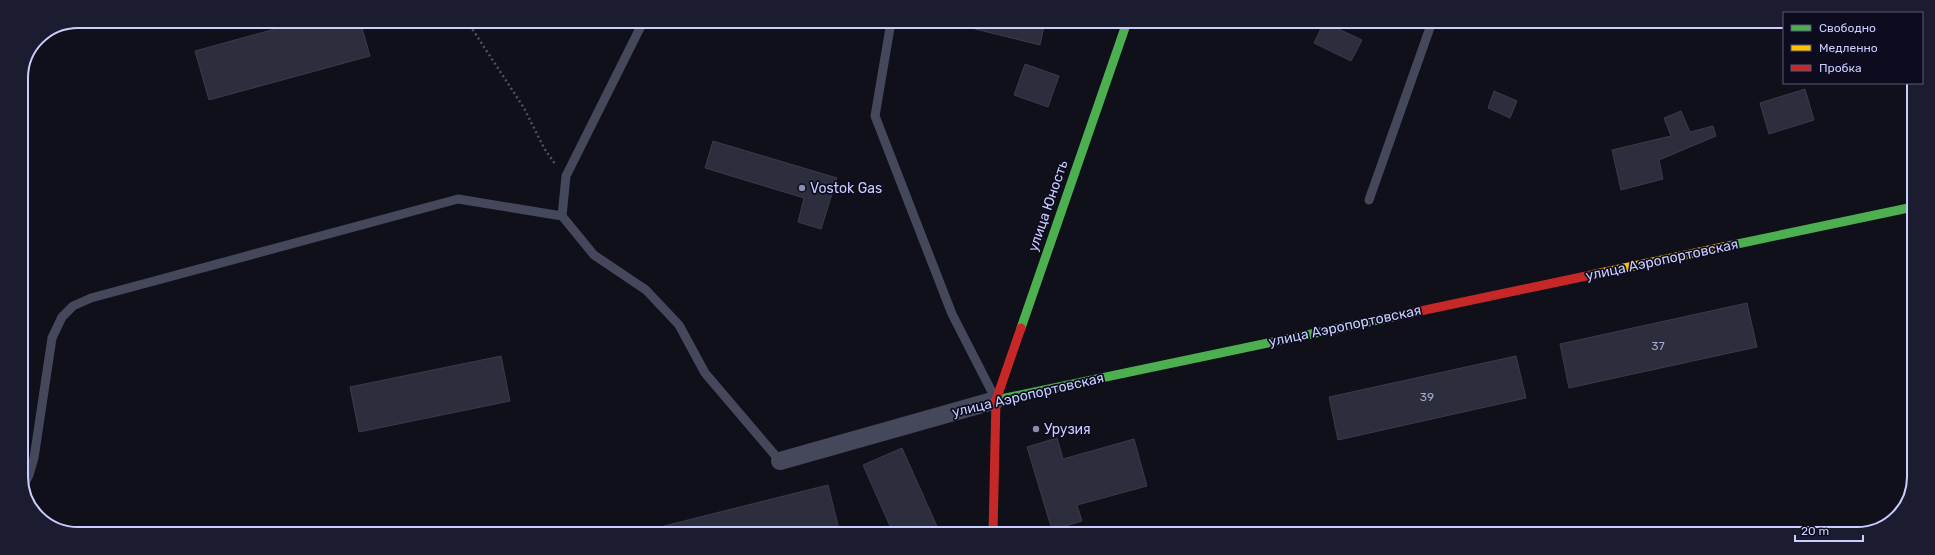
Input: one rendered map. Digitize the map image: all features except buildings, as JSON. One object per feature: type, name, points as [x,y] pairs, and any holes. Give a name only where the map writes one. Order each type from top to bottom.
[{"type":"street","name":"улица Юность","points":[[993,527],[996,400],[1125,28]]},
{"type":"street","name":"улица Аэропортовская","points":[[780,461],[996,400],[1907,207]]},
{"type":"lane","points":[[562,216],[566,176],[640,28]]},
{"type":"lane","points":[[889,28],[875,116],[952,314],[996,400]]},
{"type":"lane","points":[[1369,200],[1430,28]]},
{"type":"lane","points":[[28,478],[34,458],[52,338],[62,317],[73,306],[91,298],[458,199],[562,216],[594,255],[646,290],[679,325],[705,373],[780,461]]},
{"type":"path","points":[[472,28],[524,108],[544,148],[566,176]]},
{"type":"traffic: fast","points":[[1021,328],[1125,28]]},
{"type":"traffic: fast","points":[[1723,247],[1907,208]]},
{"type":"traffic: fast","points":[[996,400],[1392,317]]},
{"type":"traffic: slow","points":[[1591,275],[1723,247]]},
{"type":"traffic: jam","points":[[1392,317],[1591,275]]},
{"type":"traffic: jam","points":[[993,527],[996,400],[1021,328]]},
{"type":"place","name":"Vostok Gas","points":[[802,188]]},
{"type":"place","name":"Урузия","points":[[1036,429]]}]
